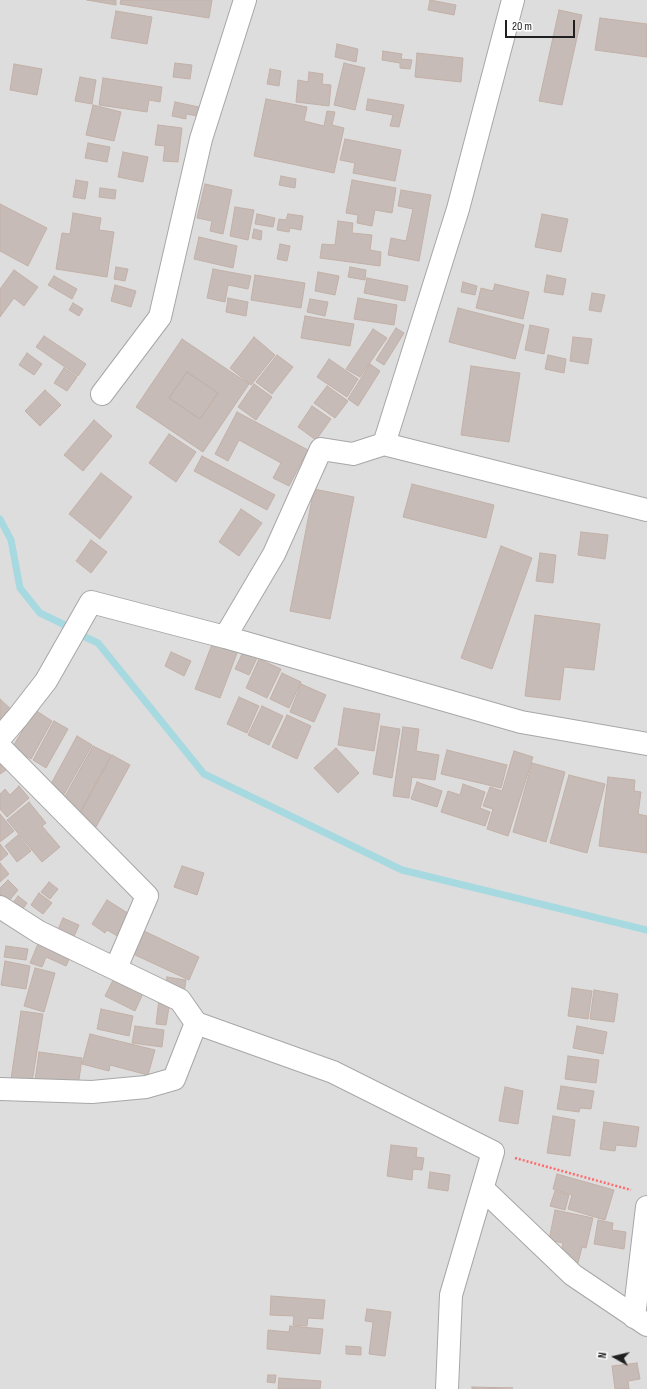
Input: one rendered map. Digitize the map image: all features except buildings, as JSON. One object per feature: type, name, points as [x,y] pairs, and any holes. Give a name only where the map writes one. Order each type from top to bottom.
[{"type":"street","points":[[102,394],[160,317],[202,139],[245,0]]},
{"type":"street","points":[[384,444],[458,209],[513,0]]},
{"type":"street","points":[[225,637],[274,554],[321,449],[353,454],[384,444],[647,510]]},
{"type":"street","points":[[0,738],[46,681],[91,602],[225,637],[521,722],[647,744]]},
{"type":"street","points":[[0,747],[147,896],[116,968]]},
{"type":"street","points":[[0,907],[39,932],[180,1000],[196,1024],[333,1072],[493,1152],[452,1295],[447,1389]]},
{"type":"street","points":[[0,1089],[92,1092],[146,1087],[174,1079],[196,1024]]},
{"type":"street","points":[[483,1189],[572,1275],[641,1321]]},
{"type":"street","points":[[641,1321],[647,1207]]},
{"type":"path","points":[[493,1152],[632,1191]]},
{"type":"shaded area","points":[[0,0],[647,0],[647,1389],[0,1389]]},
{"type":"waterway","points":[[0,519],[11,540],[20,588],[40,613],[69,627]]},
{"type":"waterway","points":[[81,635],[98,643],[204,774],[402,870],[647,930]]}]
